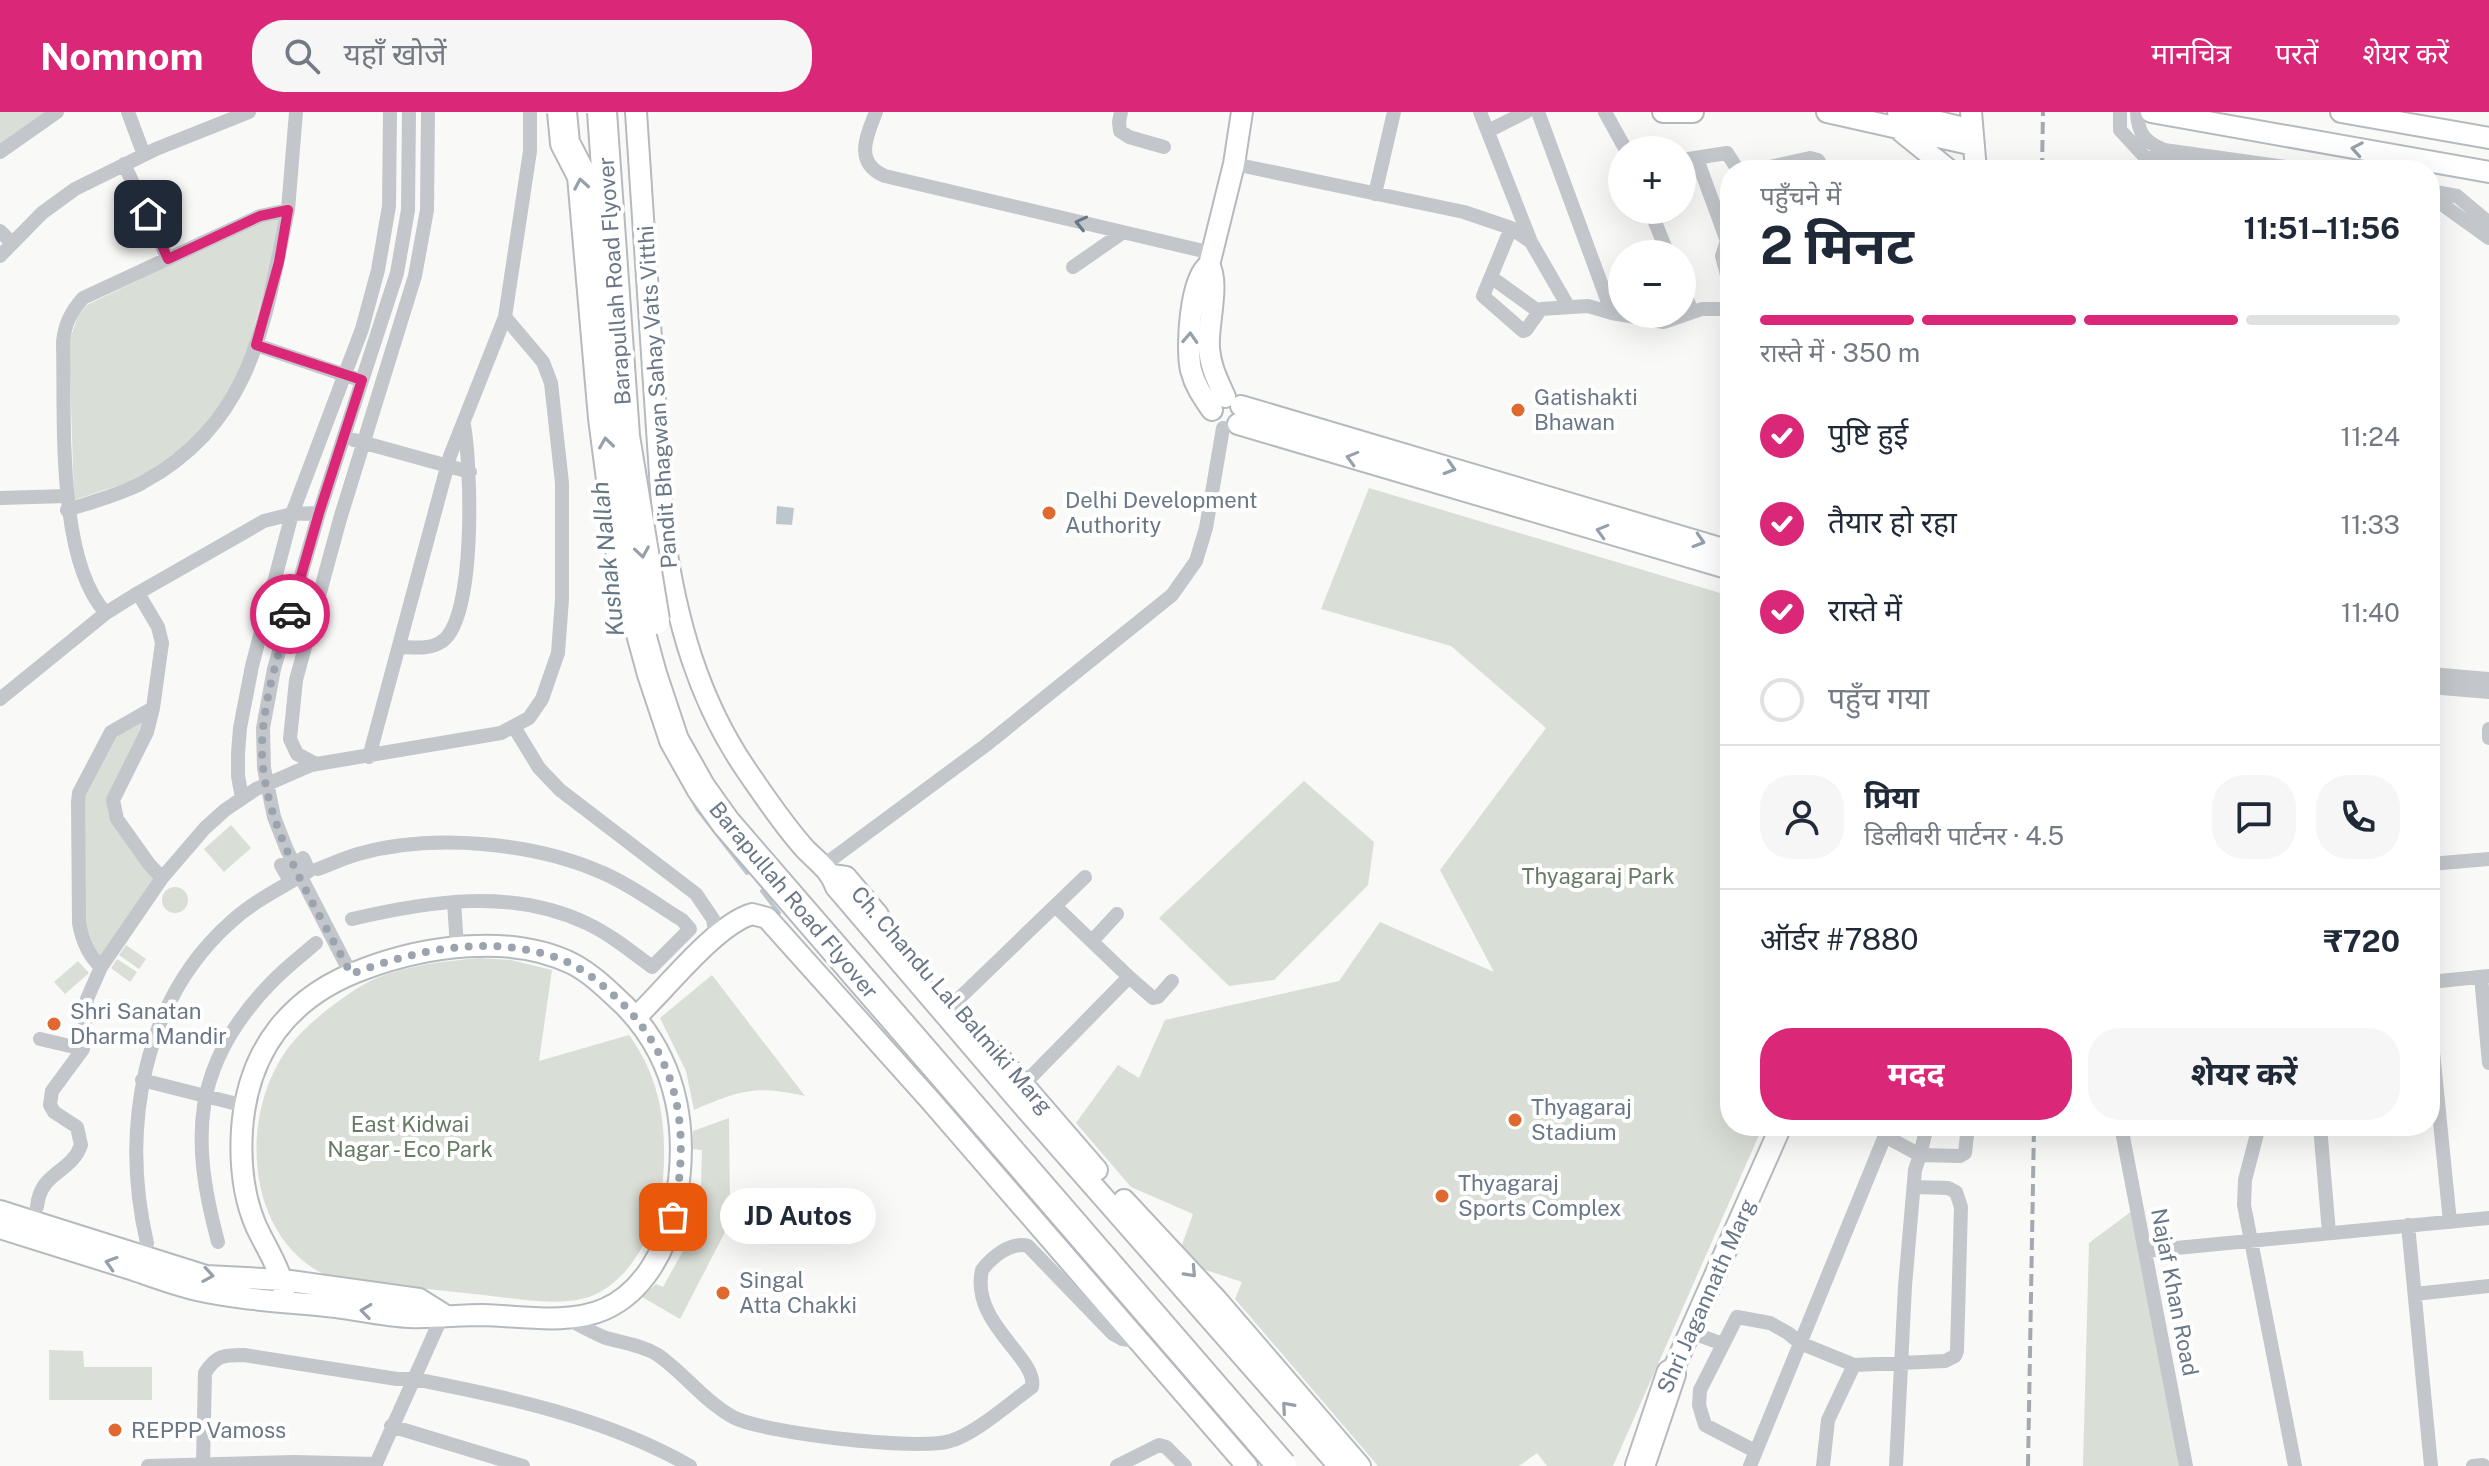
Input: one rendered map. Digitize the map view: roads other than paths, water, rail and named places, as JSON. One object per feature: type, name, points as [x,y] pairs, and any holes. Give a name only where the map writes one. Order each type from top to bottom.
[{"type":"highway","name":"Barapullah Road Flyover","points":[[562,112],[565,143],[582,176],[603,418],[622,564],[674,740],[701,788],[726,823],[1282,1466]]},
{"type":"highway","points":[[591,112],[607,179]]},
{"type":"highway","name":"Barapullah Road Flyover","points":[[602,112],[625,436],[634,502],[662,651],[688,734],[711,774],[781,864],[1302,1466]]},
{"type":"highway","points":[[1643,1463],[1671,1374]]},
{"type":"street","points":[[0,152],[57,112]]},
{"type":"street","points":[[128,112],[144,155]]},
{"type":"street","points":[[0,256],[60,199],[124,164],[249,112]]},
{"type":"street","points":[[0,498],[67,503],[140,484],[198,443],[225,412],[256,345],[279,262],[288,210],[296,112]]},
{"type":"street","points":[[242,798],[238,776],[240,728],[252,666],[292,514],[362,329],[378,270],[389,206],[390,112]]},
{"type":"street","points":[[351,974],[295,879],[274,817],[267,784],[262,750],[263,728],[274,669],[319,513],[397,273],[408,210],[409,112]]},
{"type":"street","points":[[316,764],[297,754],[290,739],[296,680],[363,442],[415,276],[427,210],[428,112]]},
{"type":"street","points":[[369,757],[448,466],[505,317],[530,151],[530,112]]},
{"type":"street","name":"Pandit Bhagwan Sahay Vats Vitthi","points":[[636,112],[658,469],[669,568],[682,628],[705,694],[746,769],[805,849],[828,870]]},
{"type":"street","points":[[876,112],[866,144],[866,162],[874,172],[1122,233],[1210,259]]},
{"type":"street","points":[[1121,112],[1120,131],[1129,137],[1164,147]]},
{"type":"street","points":[[828,870],[1172,595],[1196,561],[1206,528],[1228,413],[1209,352],[1213,281],[1210,259],[1234,164],[1242,112]]},
{"type":"street","points":[[1375,194],[1394,112]]},
{"type":"street","points":[[1480,112],[1531,242],[1568,306]]},
{"type":"street","points":[[1488,131],[1526,112]]},
{"type":"street","points":[[1538,112],[1608,302]]},
{"type":"street","points":[[1605,112],[1618,136]]},
{"type":"street","points":[[1663,112],[1693,112]]},
{"type":"street","points":[[1827,112],[1972,129],[1975,160]]},
{"type":"street","points":[[2120,112],[2120,130],[2145,157],[2160,160]]},
{"type":"street","points":[[2137,112],[2138,130],[2145,141],[2164,150],[2236,160]]},
{"type":"street","points":[[2151,112],[2421,160]]},
{"type":"street","points":[[2341,112],[2489,138]]},
{"type":"street","points":[[1897,119],[1940,160]]},
{"type":"street","points":[[1951,126],[1951,160]]},
{"type":"street","points":[[1696,159],[1727,153],[1732,160]]},
{"type":"street","points":[[2440,163],[2489,172]]},
{"type":"street","points":[[124,164],[168,259]]},
{"type":"street","points":[[1234,164],[1464,212],[1511,228],[1531,242]]},
{"type":"street","points":[[1696,173],[1720,226]]},
{"type":"street","points":[[2440,193],[2457,196],[2489,223]]},
{"type":"street","points":[[2440,205],[2489,238]]},
{"type":"street","points":[[106,613],[91,597],[78,558],[67,503],[65,325],[83,298],[260,216],[288,210]]},
{"type":"street","points":[[1511,228],[1483,296],[1523,331],[1540,310]]},
{"type":"street","points":[[0,231],[12,243]]},
{"type":"street","points":[[1073,267],[1122,233]]},
{"type":"street","points":[[1491,277],[1540,310],[1588,306],[1608,312]]},
{"type":"street","points":[[1696,311],[1720,310]]},
{"type":"street","points":[[37,1207],[44,1182],[73,1161],[81,1145],[77,1127],[54,1112],[49,1098],[83,1049],[87,999],[101,967],[162,878],[205,828],[242,798],[289,773],[316,764],[492,735],[529,718],[542,699],[558,653],[562,599],[562,483],[551,383],[543,362],[505,317]]},
{"type":"street","points":[[256,345],[362,380]]},
{"type":"street","points":[[1228,413],[1634,531],[1720,549]]},
{"type":"street","points":[[399,647],[426,647],[440,643],[450,634],[458,612],[468,552],[470,472],[464,424]]},
{"type":"street","points":[[343,440],[363,442],[470,472]]},
{"type":"street","points":[[0,699],[106,613],[138,593],[264,521],[292,514],[319,513]]},
{"type":"street","points":[[1634,531],[1720,565]]},
{"type":"street","points":[[138,593],[158,627],[162,643],[147,732],[113,800],[117,819],[162,878]]},
{"type":"street","points":[[27,678],[22,671],[51,648]]},
{"type":"street","points":[[2440,675],[2489,679]]},
{"type":"street","points":[[2440,688],[2489,692]]},
{"type":"street","points":[[101,967],[89,952],[79,923],[79,793],[111,732],[153,708]]},
{"type":"street","points":[[514,727],[539,768],[560,790],[696,894],[713,919],[716,936]]},
{"type":"street","points":[[2489,729],[2489,738]]},
{"type":"street","points":[[318,869],[359,854],[394,847],[455,842],[501,846],[555,856],[604,873],[682,920],[690,929],[652,967],[587,923],[543,908],[496,900],[402,908],[352,919]]},
{"type":"street","points":[[147,1243],[139,1209],[135,1166],[142,1080],[157,1029],[173,997],[203,953],[234,919],[309,871],[303,858]]},
{"type":"street","points":[[2440,863],[2489,859]]},
{"type":"street","points":[[281,865],[295,879]]},
{"type":"street","name":"Ch. Chandu Lal Balmiki Marg","points":[[828,870],[846,877],[948,1009],[1210,1306],[1360,1466]]},
{"type":"street","points":[[948,1009],[1085,877]]},
{"type":"street","points":[[454,902],[457,947]]},
{"type":"street","points":[[1055,906],[1153,998],[1158,997],[1172,981]]},
{"type":"street","points":[[636,1017],[716,936],[743,916],[760,914],[767,918],[1021,1203],[1247,1466]]},
{"type":"street","points":[[1092,941],[1117,914]]},
{"type":"street","points":[[218,1242],[200,1161],[205,1096],[219,1053],[236,1023],[270,984],[316,943]]},
{"type":"street","points":[[0,1228],[196,1290],[411,1317],[443,1314],[565,1318],[591,1314],[610,1307],[638,1285],[659,1254],[672,1221],[682,1160],[676,1094],[659,1052],[636,1017],[601,984],[572,964],[523,950],[495,946],[457,947],[409,954],[351,974],[311,997],[276,1031],[252,1072],[245,1106],[242,1163],[246,1195],[255,1224],[283,1280],[285,1301]]},
{"type":"street","points":[[2440,981],[2485,976],[2489,1063]]},
{"type":"street","points":[[1024,1084],[1129,977]]},
{"type":"street","name":"Ch. Chandu Lal Balmiki Marg","points":[[948,1009],[1024,1084],[1134,1212],[1339,1466]]},
{"type":"street","points":[[40,1039],[83,1049]]},
{"type":"street","points":[[142,1080],[245,1106]]},
{"type":"street","name":"Shri Jagannath Marg","points":[[1671,1374],[1777,1136]]},
{"type":"street","points":[[1883,1136],[1800,1343],[1753,1459],[1705,1425],[1700,1390],[1737,1317],[1770,1323],[1800,1343],[1854,1365],[1945,1361],[1955,1356],[1961,1207],[1956,1192],[1948,1188],[1914,1187]]},
{"type":"street","points":[[1895,1136],[1920,1155],[1960,1156],[1965,1153],[1967,1136]]},
{"type":"street","points":[[1896,1466],[1914,1187],[1925,1136]]},
{"type":"street","name":"Najaf Khan Road","points":[[2123,1136],[2186,1466]]},
{"type":"street","points":[[2257,1136],[2244,1190],[2244,1205],[2295,1466]]},
{"type":"street","points":[[2321,1136],[2329,1233]]},
{"type":"street","points":[[2439,1136],[2450,1222]]},
{"type":"street","points":[[0,1211],[206,1276],[283,1280],[419,1299],[443,1314]]},
{"type":"street","points":[[2145,1251],[2489,1218]]},
{"type":"street","points":[[2408,1225],[2431,1466]]},
{"type":"street","points":[[565,1318],[605,1337],[658,1355],[712,1405],[747,1424],[823,1436],[914,1445],[950,1442],[963,1436],[1032,1387],[1032,1374],[987,1316],[982,1298],[982,1270],[1012,1245],[1019,1243],[1028,1246],[1113,1334],[1137,1341]]},
{"type":"street","points":[[2415,1294],[2489,1286]]},
{"type":"street","points":[[148,1466],[376,1465],[443,1314]]},
{"type":"street","points":[[1690,1332],[1723,1344]]},
{"type":"street","points":[[203,1464],[205,1373],[212,1362],[225,1355],[244,1355],[414,1379],[545,1409],[620,1431],[690,1466]]},
{"type":"street","points":[[1823,1466],[1828,1420],[1854,1365]]},
{"type":"street","points":[[391,1426],[523,1466]]},
{"type":"street","points":[[1117,1466],[1159,1445],[1166,1447],[1185,1466]]},
{"type":"waterway","name":"Kushak Nallah","points":[[689,794],[747,873]]},
{"type":"waterway","name":"Kushak Nallah","points":[[762,891],[779,913]]},
{"type":"railway","points":[[2042,160],[2043,112]]},
{"type":"railway","points":[[2028,1466],[2034,1136]]},
{"type":"place","name":"Gatishakti Bhawan","points":[[1518,410]]},
{"type":"place","name":"Delhi Development Authority","points":[[1049,513]]},
{"type":"place","name":"Shri Sanatan Dharma Mandir","points":[[54,1024]]},
{"type":"place","name":"Thyagaraj Stadium","points":[[1515,1120]]},
{"type":"place","name":"Thyagaraj Sports Complex","points":[[1442,1196]]},
{"type":"place","name":"JD Autos","points":[[673,1217]]},
{"type":"place","name":"Singal Atta Chakki","points":[[723,1293]]},
{"type":"place","name":"REPPP Vamoss","points":[[115,1430]]},
{"type":"park label","name":"Thyagaraj Park","points":[[1598,876]]},
{"type":"park label","name":"East Kidwai Nagar - Eco Park","points":[[410,1136]]}]
